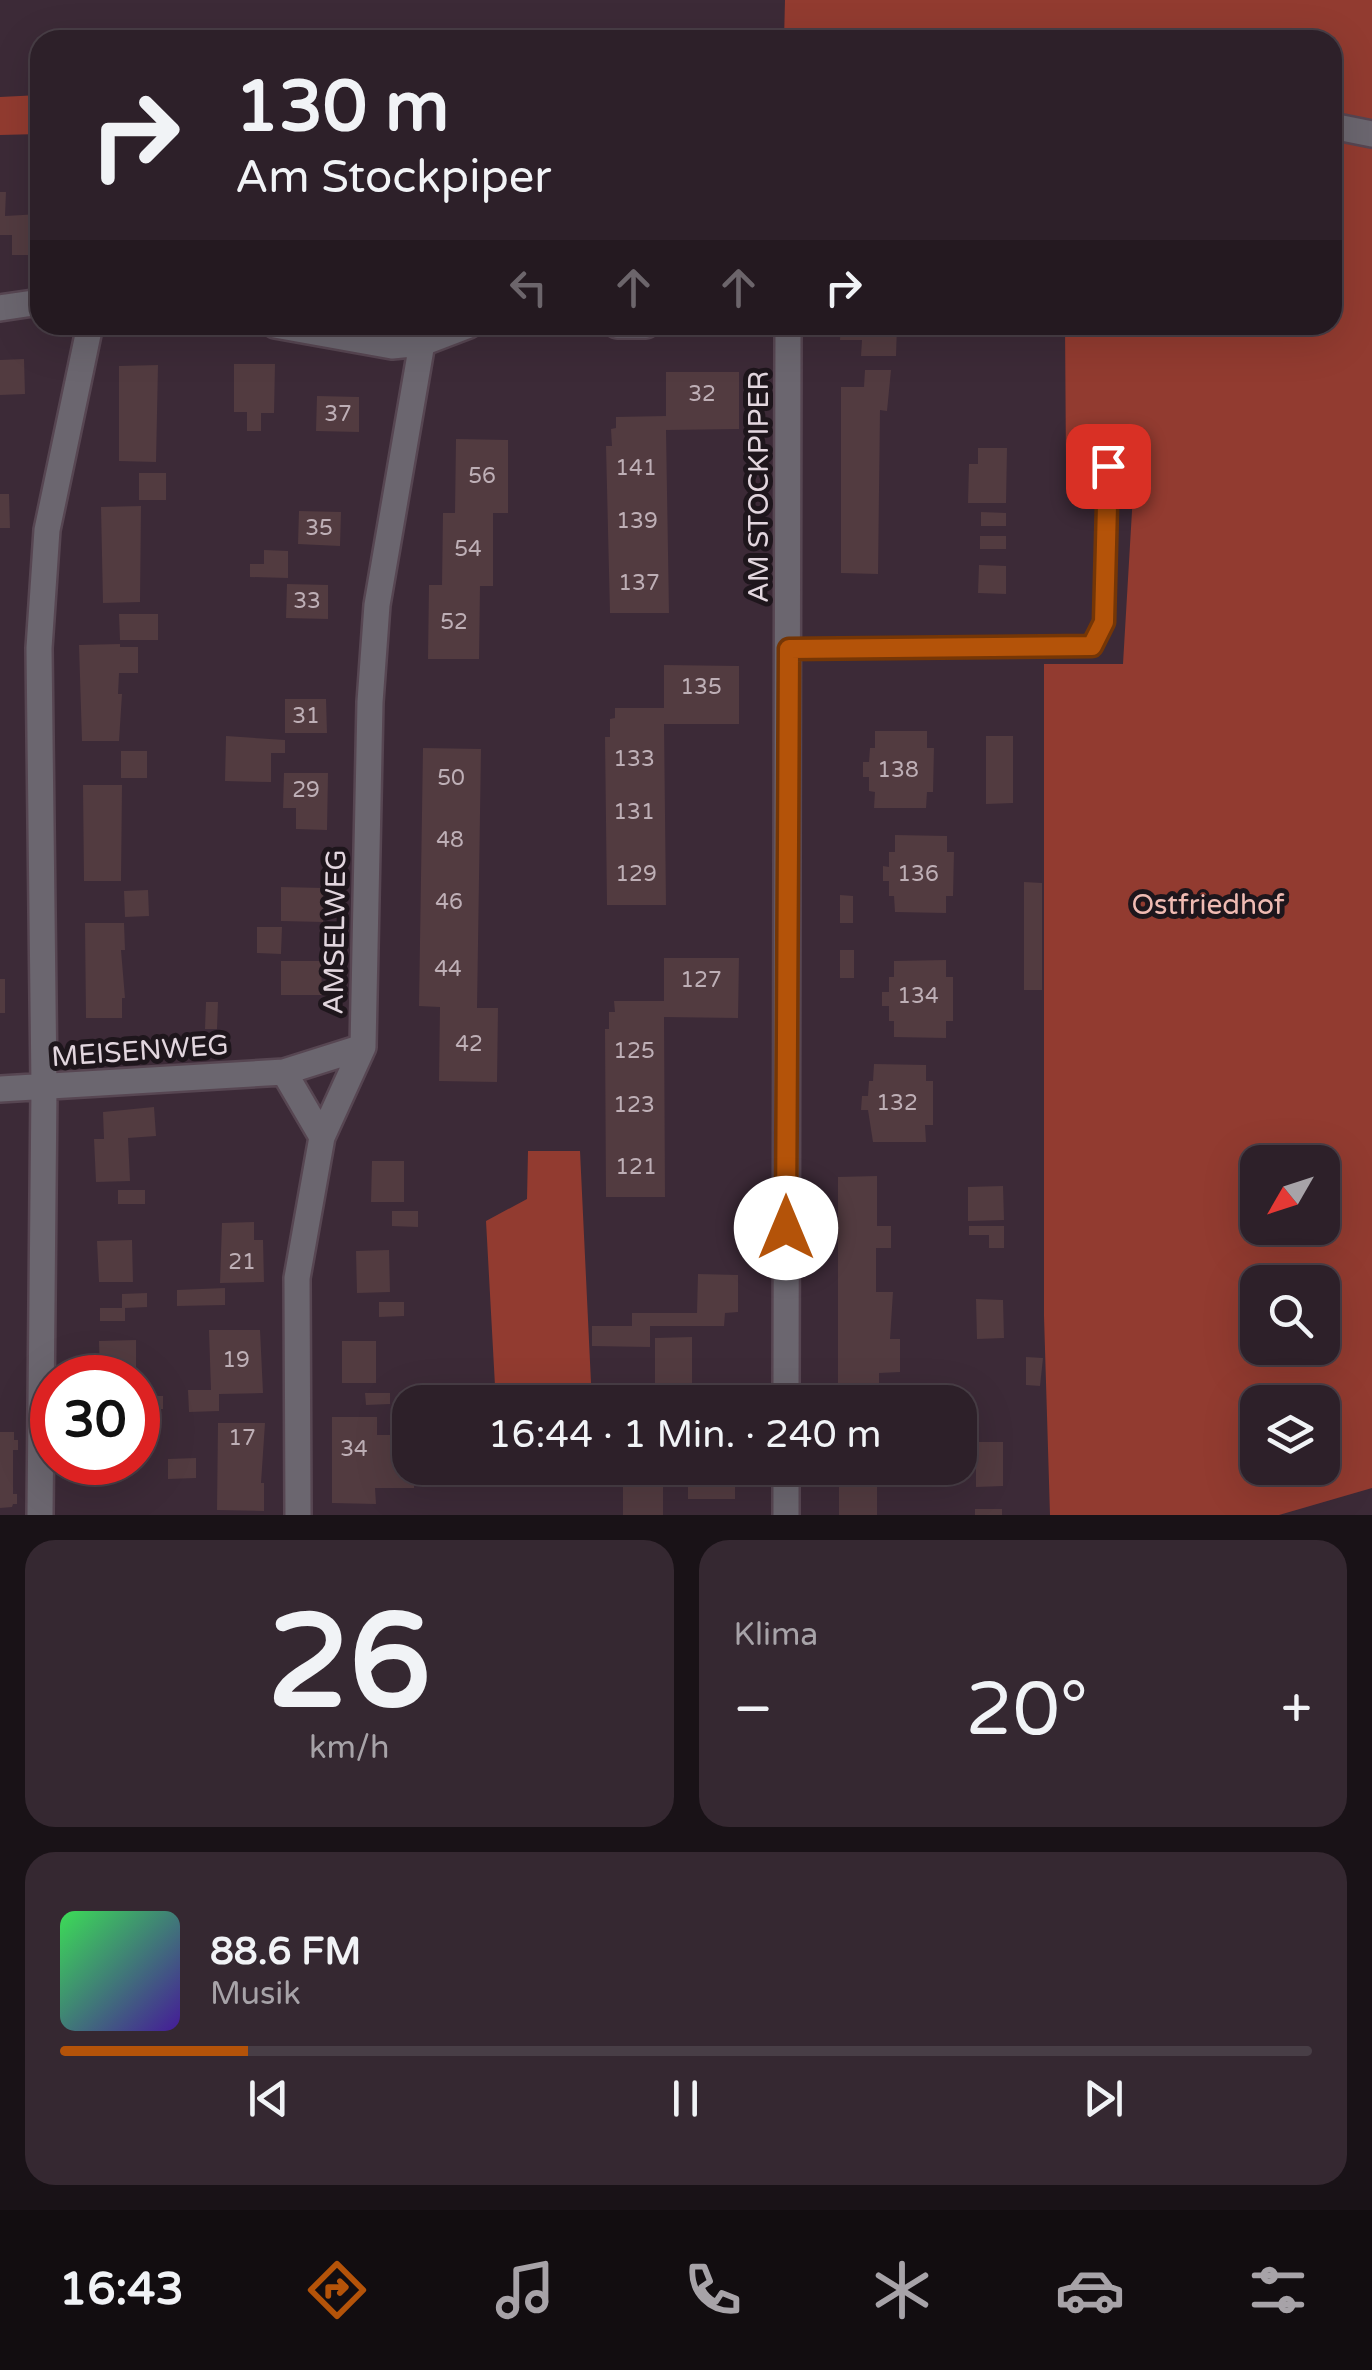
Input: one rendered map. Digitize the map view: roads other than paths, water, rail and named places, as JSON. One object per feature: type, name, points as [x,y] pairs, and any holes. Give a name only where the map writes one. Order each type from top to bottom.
[{"type":"street","points":[[1342,128],[1372,134]]},
{"type":"street","points":[[0,308],[30,304]]},
{"type":"street","points":[[40,1515],[44,1087],[39,648],[46,530],[88,335]]},
{"type":"street","points":[[324,335],[392,346],[422,343],[442,335]]},
{"type":"street","name":"AM STOCKPIPER","points":[[786,1385],[788,335]]},
{"type":"street","name":"AMSELWEG","points":[[298,1515],[297,1278],[322,1138],[363,1047],[370,702],[377,605],[422,343]]},
{"type":"street","name":"MEISENWEG","points":[[0,1089],[284,1072],[363,1047]]},
{"type":"street","points":[[284,1072],[322,1138]]},
{"type":"street","points":[[786,1485],[786,1515]]},
{"type":"lane","points":[[789,649],[1092,646],[1104,622],[1108,466]]},
{"type":"park label","name":"Ostfriedhof","points":[[1208,905]]}]
